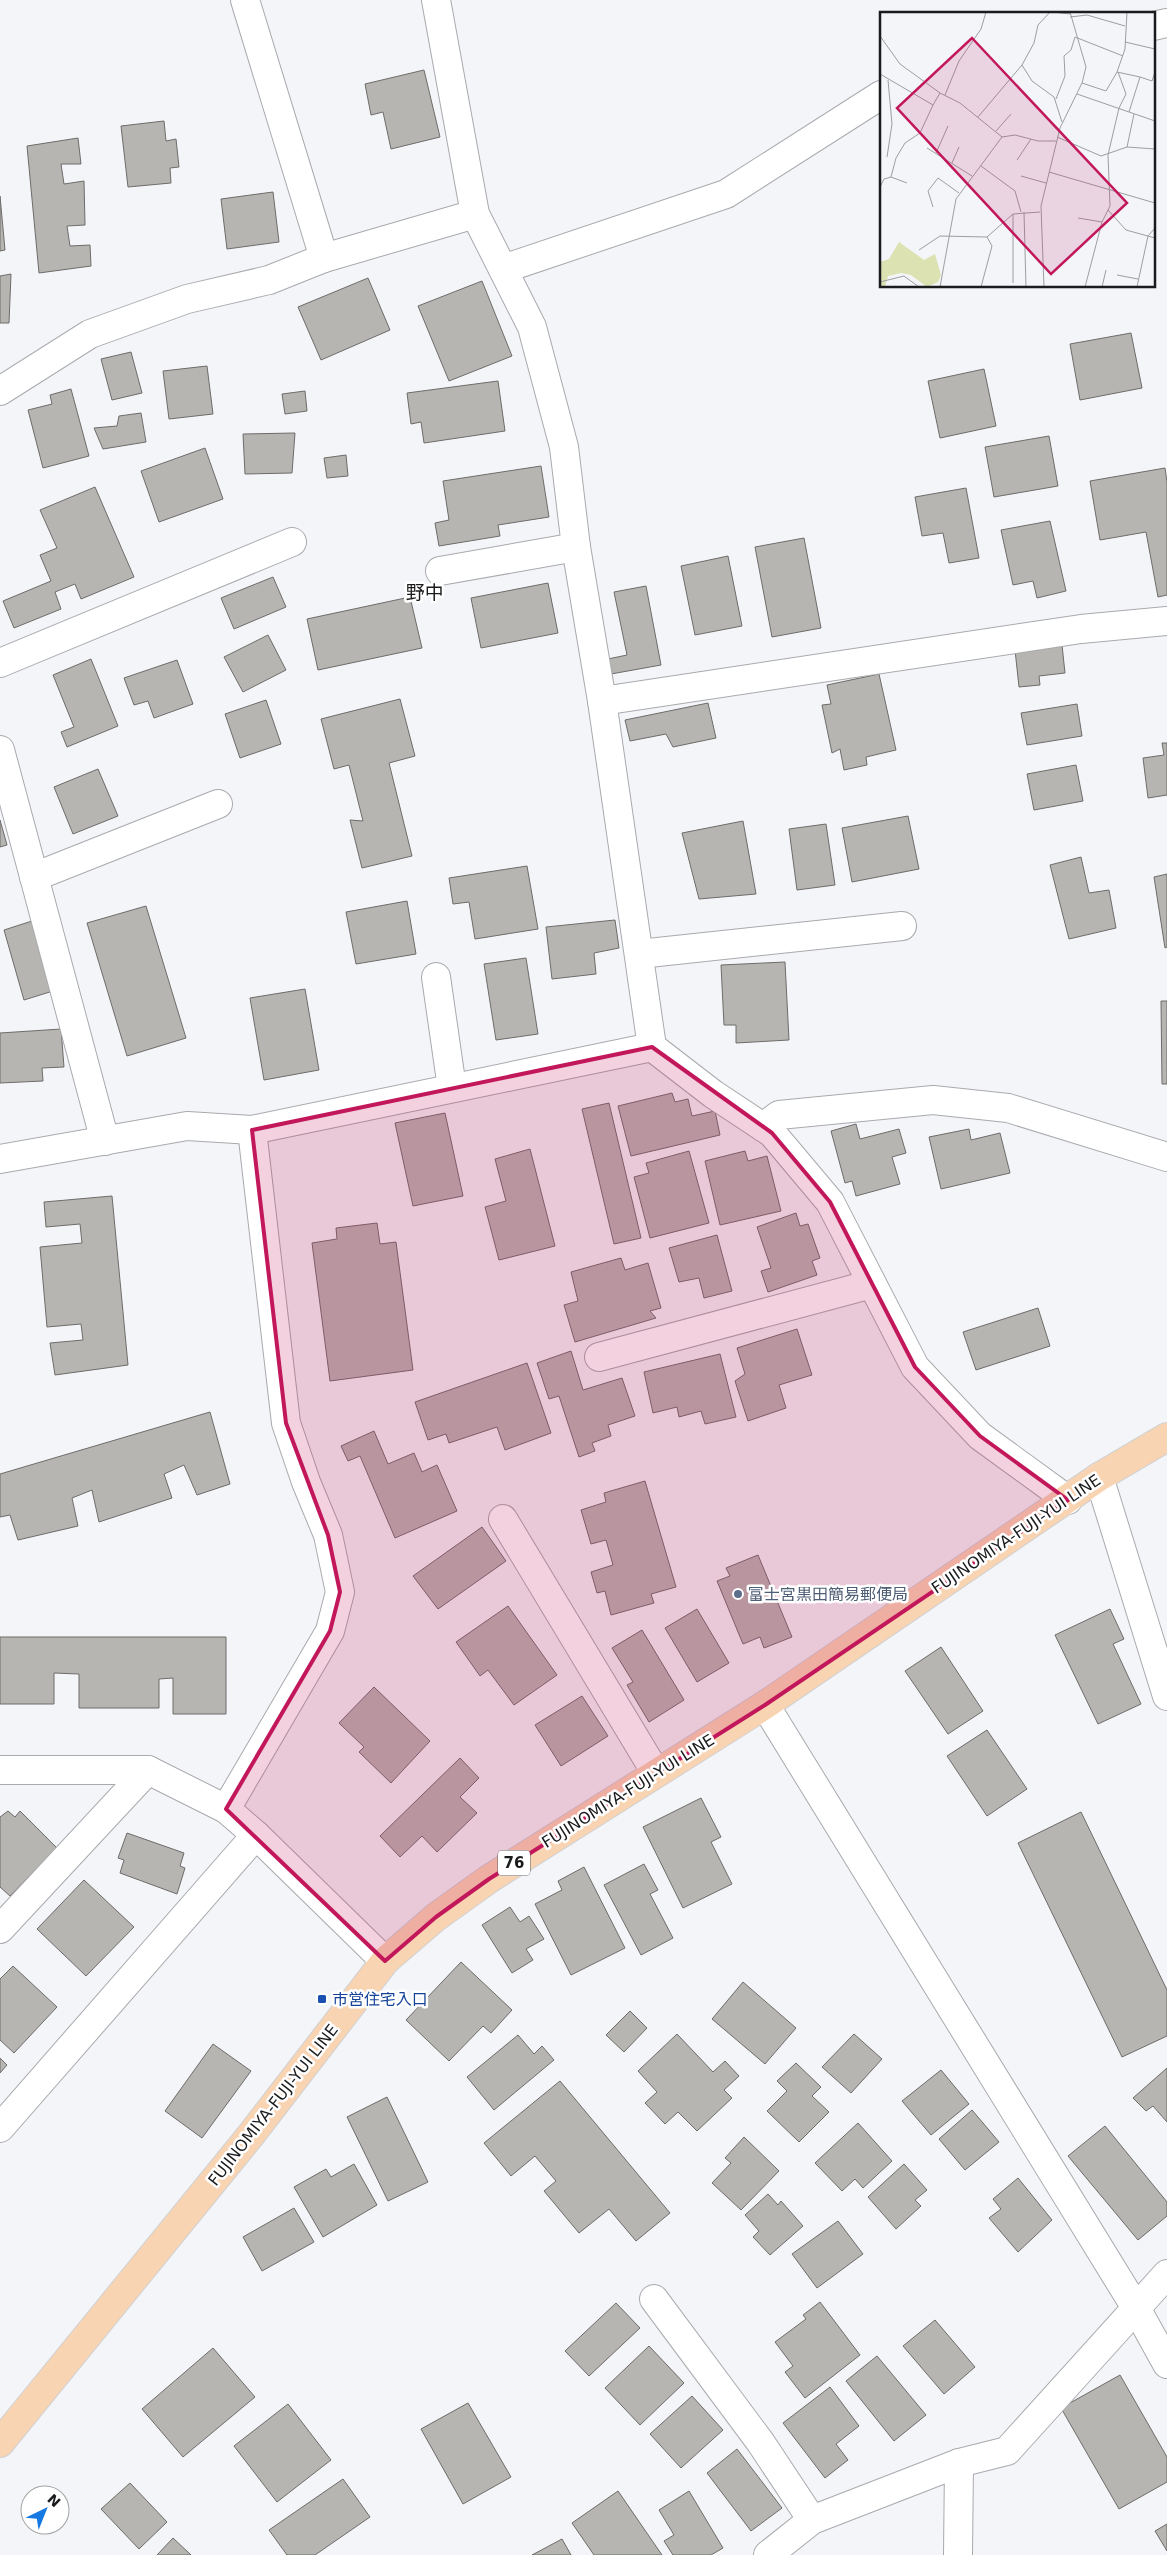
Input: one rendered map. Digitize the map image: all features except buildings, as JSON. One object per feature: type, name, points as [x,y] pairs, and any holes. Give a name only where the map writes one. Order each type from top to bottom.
[{"type":"main road","name":"FUJINOMIYA-FUJI-YUI LINE","points":[[0,2443],[250,2136],[385,1961],[436,1916],[489,1879],[765,1705],[1068,1500],[1099,1477],[1167,1437]]},
{"type":"street","points":[[245,0],[324,258]]},
{"type":"street","points":[[436,0],[474,214],[532,327],[564,447],[576,547],[602,702],[652,1047],[713,1094],[772,1133],[830,1202],[915,1367],[980,1436],[1068,1500]]},
{"type":"street","points":[[1154,26],[1167,23]]},
{"type":"street","points":[[503,269],[726,194],[880,96]]},
{"type":"street","points":[[0,391],[90,334],[187,299],[269,280],[324,258],[474,214]]},
{"type":"street","points":[[0,663],[292,542]]},
{"type":"street","points":[[440,571],[576,547]]},
{"type":"street","points":[[602,702],[1072,630],[1167,622]]},
{"type":"street","points":[[0,750],[105,1141]]},
{"type":"street","points":[[34,877],[218,804]]},
{"type":"street","points":[[639,954],[902,926]]},
{"type":"street","points":[[436,977],[452,1088]]},
{"type":"street","points":[[0,1158],[187,1126],[252,1130],[652,1047]]},
{"type":"street","points":[[763,1127],[779,1115],[933,1100],[1008,1108],[1167,1156]]},
{"type":"street","points":[[226,1810],[330,1631],[340,1592],[328,1535],[306,1482],[286,1424],[252,1130]]},
{"type":"street","points":[[599,1357],[872,1284]]},
{"type":"street","points":[[1099,1477],[1167,1696]]},
{"type":"street","points":[[502,1519],[656,1774]]},
{"type":"street","points":[[765,1705],[1136,2308],[1167,2364]]},
{"type":"street","points":[[0,1770],[148,1770],[226,1810],[256,1835],[385,1961]]},
{"type":"street","points":[[0,1929],[148,1770]]},
{"type":"street","points":[[0,2128],[256,1835]]},
{"type":"street","points":[[768,2555],[812,2520],[958,2463],[1007,2451],[1167,2274]]},
{"type":"street","points":[[654,2299],[761,2443],[812,2520]]},
{"type":"street","points":[[958,2463],[958,2555]]},
{"type":"highlighted area","points":[[652,1047],[772,1133],[830,1202],[915,1367],[980,1436],[1068,1500],[765,1705],[489,1879],[436,1917],[385,1961],[226,1809],[330,1631],[340,1592],[328,1535],[286,1423],[252,1130]]},
{"type":"place","name":"富士宮黒田簡易郵便局","points":[[738,1594]]},
{"type":"place","name":"市営住宅入口","points":[[322,1999]]},
{"type":"district","name":"野中","points":[[425,592]]}]
